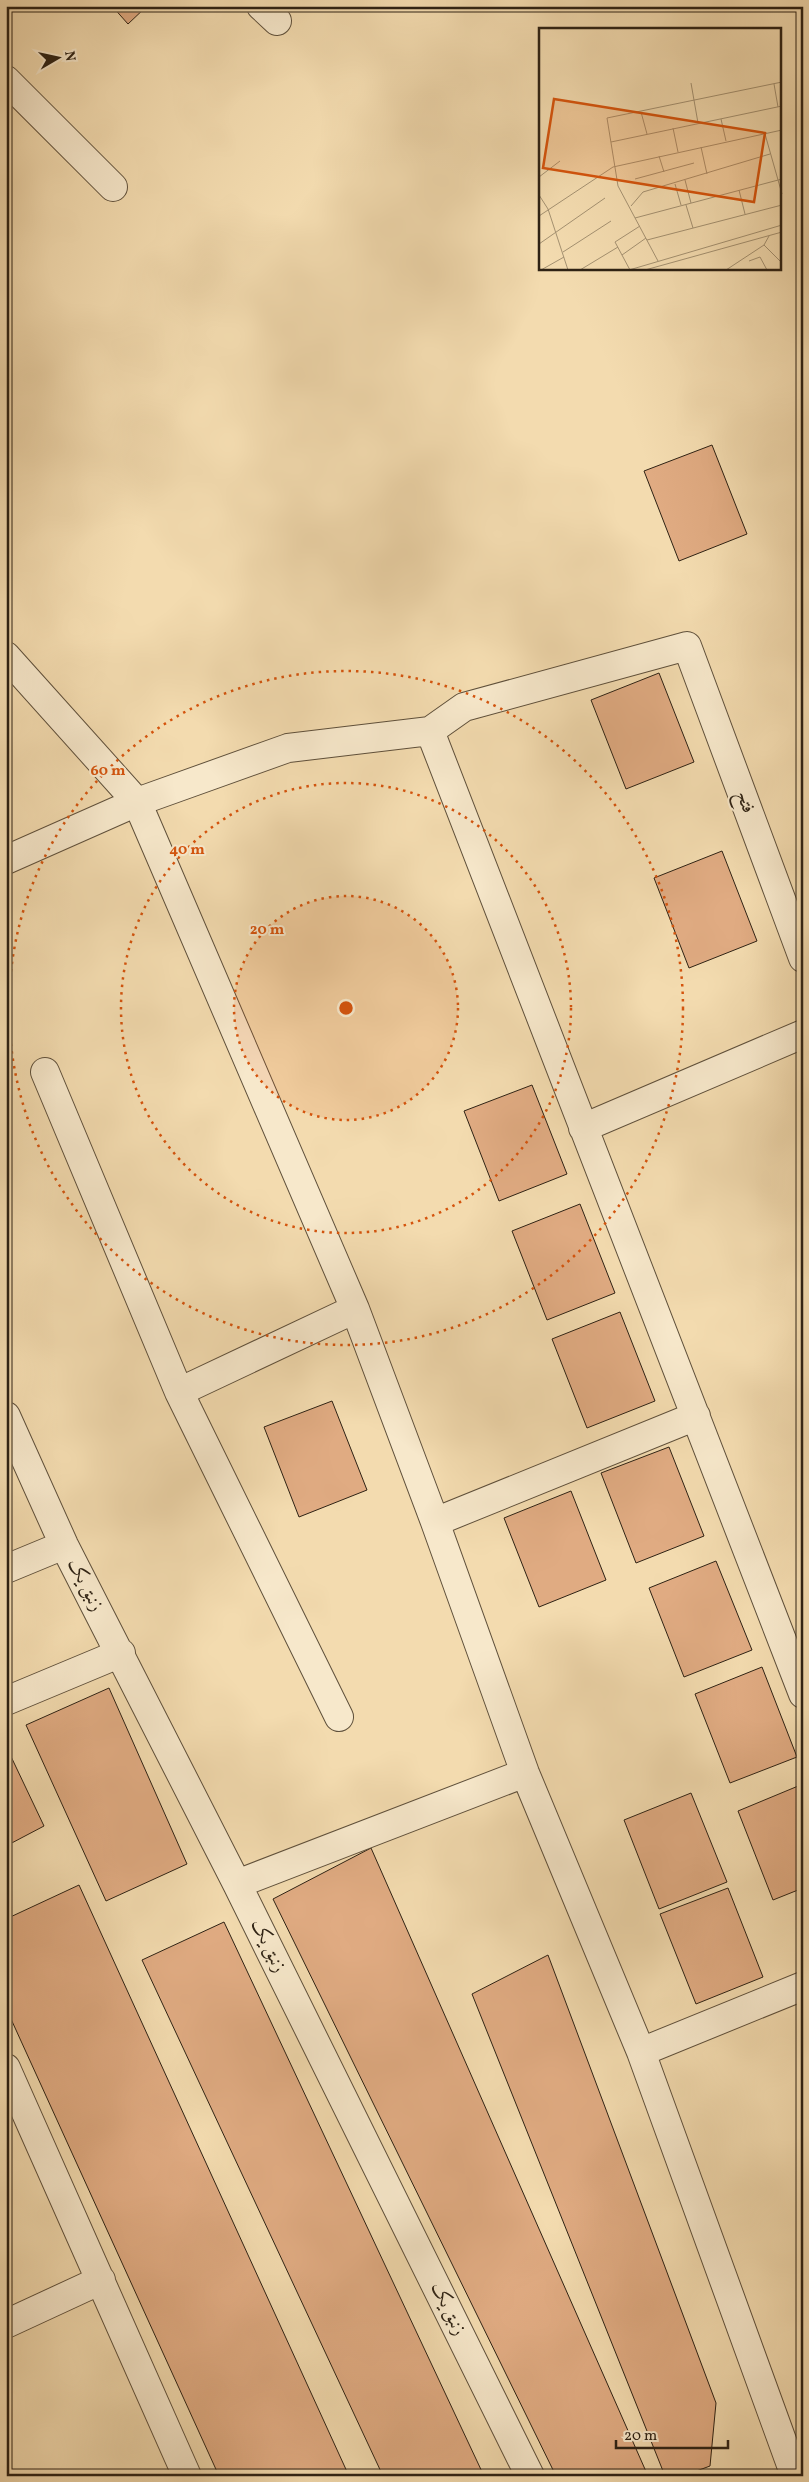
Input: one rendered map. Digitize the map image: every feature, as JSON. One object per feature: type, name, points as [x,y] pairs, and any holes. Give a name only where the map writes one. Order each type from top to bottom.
[{"type":"street","points":[[6,80],[113,187]]},
{"type":"street","name":"فتح","points":[[430,731],[464,707],[687,646],[803,958]]},
{"type":"street","points":[[6,656],[137,802],[355,1309],[436,1522],[525,1772],[641,2052],[795,2476]]},
{"type":"street","points":[[6,860],[137,802],[288,748],[430,731],[803,1693]]},
{"type":"street","points":[[584,1128],[803,1034]]},
{"type":"street","points":[[45,1072],[179,1392],[339,1717]]},
{"type":"street","points":[[179,1392],[355,1309]]},
{"type":"street","name":"زنبق یک","points":[[6,1416],[64,1545],[121,1653],[237,1884],[530,2476]]},
{"type":"street","points":[[436,1522],[696,1416]]},
{"type":"street","points":[[6,1569],[64,1545]]},
{"type":"street","points":[[6,1701],[121,1653]]},
{"type":"street","points":[[237,1884],[525,1772]]},
{"type":"street","points":[[641,2052],[803,1986]]},
{"type":"street","points":[[6,2068],[187,2476]]},
{"type":"street","points":[[6,2324],[100,2280]]},
{"type":"building","points":[[112,6],[147,6],[128,24]]},
{"type":"building","points":[[712,445],[747,534],[679,561],[644,471]]},
{"type":"building","points":[[659,673],[694,762],[626,789],[591,700]]},
{"type":"building","points":[[722,851],[757,941],[689,968],[654,878]]},
{"type":"building","points":[[532,1085],[567,1174],[499,1201],[464,1111]]},
{"type":"building","points":[[580,1204],[615,1293],[547,1320],[512,1231]]},
{"type":"building","points":[[620,1312],[655,1401],[587,1428],[552,1339]]},
{"type":"building","points":[[332,1401],[367,1490],[299,1517],[264,1427]]},
{"type":"building","points":[[669,1447],[704,1536],[636,1563],[601,1473]]},
{"type":"building","points":[[571,1491],[606,1580],[539,1607],[504,1518]]},
{"type":"building","points":[[716,1561],[752,1650],[684,1677],[649,1588]]},
{"type":"building","points":[[762,1667],[797,1757],[730,1783],[695,1694]]},
{"type":"building","points":[[109,1688],[187,1864],[106,1901],[26,1725]]},
{"type":"building","points":[[6,1746],[44,1826],[6,1846]]},
{"type":"building","points":[[803,1784],[803,1888],[773,1900],[738,1811]]},
{"type":"building","points":[[691,1793],[727,1882],[659,1909],[624,1820]]},
{"type":"building","points":[[371,1848],[648,2476],[556,2476],[273,1899]]},
{"type":"building","points":[[79,1885],[349,2476],[219,2476],[6,2008],[6,1919]]},
{"type":"building","points":[[728,1888],[763,1977],[696,2004],[660,1914]]},
{"type":"building","points":[[224,1922],[484,2476],[383,2476],[142,1960]]},
{"type":"building","points":[[548,1955],[716,2403],[710,2466],[683,2476],[665,2476],[472,1994]]}]
